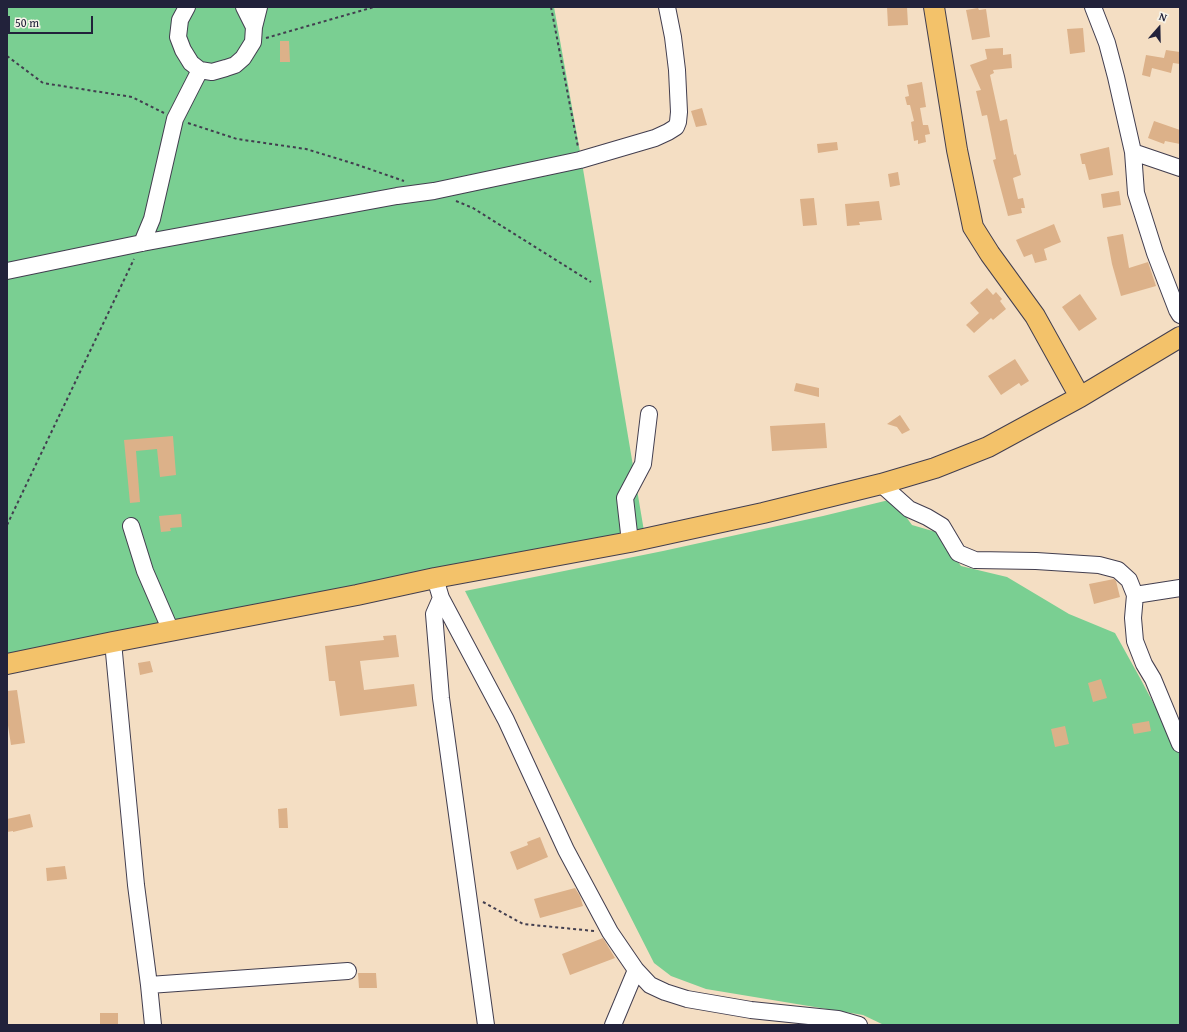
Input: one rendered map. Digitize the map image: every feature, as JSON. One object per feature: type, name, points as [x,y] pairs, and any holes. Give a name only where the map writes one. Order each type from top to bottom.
[{"type":"main road","points":[[934,7],[957,150],[973,227],[990,254],[1035,316],[1080,397]]},
{"type":"main road","points":[[7,664],[357,595],[435,578],[630,542],[763,513],[881,484],[935,468],[988,447],[1080,397],[1180,337]]},
{"type":"street","points":[[187,7],[180,20],[178,37],[183,50],[191,63],[200,70],[212,72],[235,65],[242,58],[253,35],[259,7]]},
{"type":"street","points":[[244,7],[253,35]]},
{"type":"street","points":[[7,271],[142,243],[397,196],[434,191],[580,160],[655,138],[676,127],[679,112],[677,70],[673,37],[667,7]]},
{"type":"street","points":[[1093,7],[1107,43],[1116,76],[1133,152],[1136,193],[1155,253],[1180,315]]},
{"type":"street","points":[[142,243],[152,219],[175,119],[200,70]]},
{"type":"street","points":[[1133,152],[1180,168]]},
{"type":"street","points":[[630,542],[625,498],[643,464],[649,414]]},
{"type":"street","points":[[881,484],[909,509],[942,526],[958,553],[974,560],[1036,561],[1099,565],[1118,570],[1129,580],[1134,595],[1133,618],[1135,641],[1144,664],[1153,679],[1180,744]]},
{"type":"street","points":[[131,526],[145,570],[171,631]]},
{"type":"street","points":[[435,578],[441,598],[506,720],[566,850],[610,932],[636,970],[650,985],[687,999],[751,1010],[859,1025]]},
{"type":"street","points":[[1134,595],[1180,588]]},
{"type":"street","points":[[441,598],[434,614],[440,698],[486,1025]]},
{"type":"street","points":[[113,642],[136,885],[153,1025]]},
{"type":"street","points":[[613,1025],[636,970]]},
{"type":"street","points":[[149,985],[348,971]]},
{"type":"path","points":[[253,35],[374,7]]},
{"type":"path","points":[[551,7],[580,160]]},
{"type":"path","points":[[7,56],[43,83],[132,97],[175,119],[237,139],[306,149],[405,181]]},
{"type":"path","points":[[434,191],[473,208],[591,282]]},
{"type":"path","points":[[7,525],[142,243]]},
{"type":"path","points":[[480,900],[523,924],[610,932]]},
{"type":"green space","points":[[7,7],[554,7],[645,537],[7,661]]},
{"type":"green space","points":[[893,499],[912,525],[936,532],[961,566],[1007,577],[1069,614],[1115,633],[1140,678],[1180,753],[1180,1025],[884,1025],[863,1015],[706,989],[671,976],[654,963],[465,591],[663,551]]},
{"type":"building","points":[[887,7],[907,7],[908,25],[888,26]]},
{"type":"building","points":[[978,8],[979,10],[986,9],[990,37],[972,40],[966,10]]},
{"type":"building","points":[[1083,28],[1085,52],[1070,54],[1067,29]]},
{"type":"building","points":[[280,41],[289,41],[290,62],[280,62]]},
{"type":"building","points":[[1003,48],[1003,55],[1011,54],[1012,68],[993,70],[994,73],[990,75],[1000,121],[1007,119],[1014,155],[1016,154],[1021,175],[1013,178],[1018,199],[1023,198],[1025,208],[1021,208],[1022,213],[1008,216],[993,160],[996,159],[987,115],[982,116],[976,91],[981,90],[970,65],[987,59],[985,49]]},
{"type":"building","points":[[1166,50],[1180,52],[1180,64],[1173,63],[1171,73],[1152,68],[1150,77],[1142,75],[1146,55],[1164,58]]},
{"type":"building","points":[[922,82],[926,107],[920,108],[923,125],[928,125],[930,134],[925,135],[926,142],[918,144],[918,140],[914,141],[911,122],[914,121],[910,105],[907,105],[905,97],[909,96],[907,85]]},
{"type":"building","points":[[702,108],[707,125],[696,127],[691,111]]},
{"type":"building","points":[[1154,121],[1180,130],[1180,144],[1165,141],[1164,144],[1148,138]]},
{"type":"building","points":[[837,142],[838,150],[818,153],[817,144]]},
{"type":"building","points":[[1109,147],[1113,175],[1089,180],[1085,164],[1082,164],[1080,154]]},
{"type":"building","points":[[898,172],[900,185],[890,187],[888,174]]},
{"type":"building","points":[[1119,191],[1121,205],[1103,208],[1101,194]]},
{"type":"building","points":[[814,198],[817,225],[803,226],[800,199]]},
{"type":"building","points":[[879,201],[882,220],[859,222],[860,225],[847,226],[845,204]]},
{"type":"building","points":[[1054,224],[1061,242],[1044,249],[1047,260],[1035,263],[1032,254],[1024,257],[1016,240]]},
{"type":"building","points":[[1123,234],[1129,268],[1148,262],[1156,286],[1121,296],[1112,264],[1107,237]]},
{"type":"building","points":[[987,288],[993,295],[996,292],[1002,299],[1000,301],[1006,309],[993,320],[991,318],[974,333],[966,325],[979,313],[970,303]]},
{"type":"building","points":[[1080,294],[1097,319],[1079,331],[1062,307]]},
{"type":"building","points":[[1015,359],[1029,381],[1021,386],[1019,383],[1001,395],[988,376]]},
{"type":"building","points":[[796,383],[819,388],[819,397],[794,391]]},
{"type":"building","points":[[900,415],[910,430],[902,434],[897,427],[887,424]]},
{"type":"building","points":[[825,423],[827,448],[772,451],[770,426]]},
{"type":"building","points":[[173,436],[176,475],[160,477],[157,449],[136,451],[140,502],[130,503],[124,440]]},
{"type":"building","points":[[181,514],[182,527],[170,528],[171,531],[161,532],[159,516]]},
{"type":"building","points":[[1114,579],[1116,581],[1120,597],[1094,604],[1089,584]]},
{"type":"building","points":[[396,635],[399,657],[360,661],[364,690],[414,684],[417,706],[340,716],[335,681],[329,681],[325,646],[384,640],[383,636]]},
{"type":"building","points":[[150,661],[153,672],[140,675],[138,663]]},
{"type":"building","points":[[1101,679],[1107,698],[1093,702],[1088,683]]},
{"type":"building","points":[[17,690],[25,743],[11,745],[7,719],[7,691]]},
{"type":"building","points":[[1149,721],[1151,731],[1134,734],[1132,724]]},
{"type":"building","points":[[1065,726],[1069,744],[1055,747],[1051,729]]},
{"type":"building","points":[[287,808],[288,828],[279,828],[278,809]]},
{"type":"building","points":[[30,814],[33,827],[7,832],[7,819]]},
{"type":"building","points":[[540,837],[548,857],[517,870],[510,852],[528,845],[527,842]]},
{"type":"building","points":[[65,866],[67,879],[47,881],[46,868]]},
{"type":"building","points":[[575,888],[580,896],[583,906],[540,918],[534,899]]},
{"type":"building","points":[[603,938],[615,958],[570,975],[562,954]]},
{"type":"building","points":[[358,973],[376,973],[377,988],[359,988]]},
{"type":"building","points":[[100,1013],[118,1013],[118,1025],[100,1025]]}]
